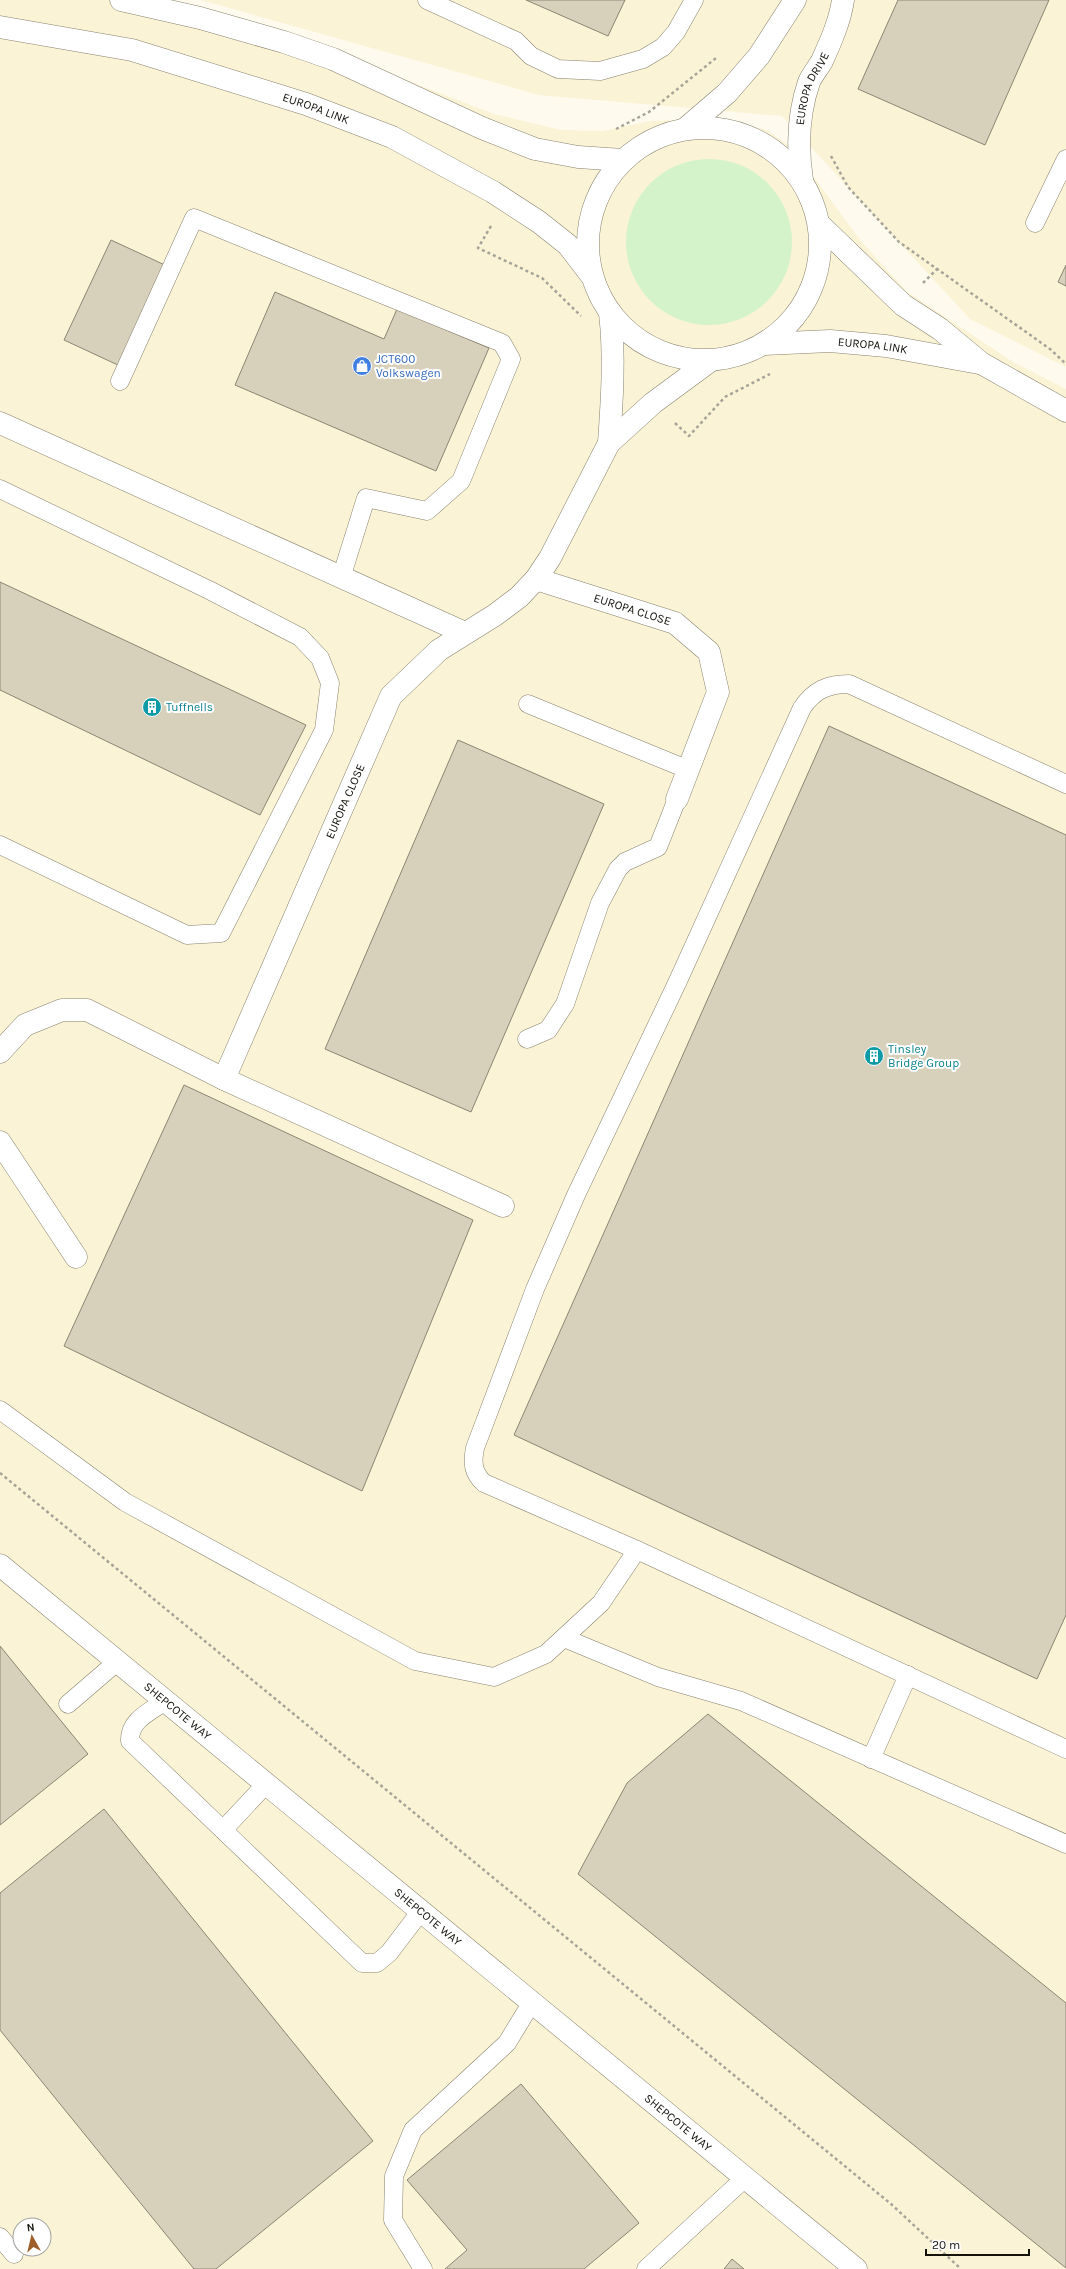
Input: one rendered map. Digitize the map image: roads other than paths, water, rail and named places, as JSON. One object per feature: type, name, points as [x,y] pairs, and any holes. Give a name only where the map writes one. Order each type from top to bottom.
[{"type":"street","points":[[121,0],[200,18],[284,42],[333,59],[482,128],[535,148],[578,157],[623,160]]},
{"type":"street","points":[[685,129],[727,93],[759,56],[795,0]]},
{"type":"street","name":"EUROPA DRIVE","points":[[802,180],[798,152],[802,112],[810,81],[821,62],[841,15],[843,0]]},
{"type":"street","name":"EUROPA LINK","points":[[0,27],[132,50],[306,104],[392,137],[493,192],[539,222],[568,245],[592,276]]},
{"type":"street","points":[[708,128],[730,130],[751,137],[771,148],[788,163],[802,180],[813,201],[819,224],[821,247],[818,270],[810,292],[798,312],[783,330],[764,344],[738,355],[710,360],[681,358],[654,349],[630,334],[610,313],[600,296],[592,276],[588,255],[588,235],[592,214],[599,194],[609,176],[623,160],[652,140],[685,129],[708,128]]},
{"type":"street","name":"EUROPA LINK","points":[[819,224],[903,305],[940,329],[980,364],[1066,411]]},
{"type":"street","name":"EUROPA CLOSE","points":[[610,313],[613,365],[610,443]]},
{"type":"street","name":"EUROPA LINK","points":[[764,344],[830,341],[886,346],[980,364]]},
{"type":"street","name":"EUROPA CLOSE","points":[[224,1079],[391,696],[434,654],[501,611],[519,597],[536,579],[550,558],[610,443],[654,402],[710,360]]},
{"type":"street","points":[[0,423],[341,578],[466,633]]},
{"type":"street","name":"EUROPA CLOSE","points":[[536,579],[675,623],[709,652],[718,692],[677,799]]},
{"type":"street","points":[[0,1052],[25,1025],[62,1010],[87,1010],[224,1079],[502,1206]]},
{"type":"street","points":[[0,1142],[76,1257]]},
{"type":"street","name":"SHEPCOTE WAY","points":[[0,1565],[856,2269]]},
{"type":"lane","points":[[427,0],[516,41],[531,56],[558,69],[600,71],[644,59],[663,47],[676,32],[694,0]]},
{"type":"lane","points":[[1034,223],[1066,159]]},
{"type":"lane","points":[[120,381],[194,218],[502,343],[511,359],[462,481],[427,511],[366,498],[341,578]]},
{"type":"lane","points":[[0,489],[209,590],[300,637],[320,658],[330,683],[324,730],[221,933],[187,936],[0,845]]},
{"type":"lane","points":[[1066,784],[849,684],[837,684],[819,690],[809,698],[802,708],[680,976],[576,1195],[535,1289],[475,1448],[473,1464],[476,1474],[484,1483],[636,1550],[1066,1748]]},
{"type":"lane","points":[[528,704],[689,770]]},
{"type":"lane","points":[[527,1039],[548,1030],[554,1024],[564,1004],[600,903],[618,869],[625,862],[658,847],[677,799]]},
{"type":"lane","points":[[0,1410],[125,1502],[416,1661],[494,1677],[546,1654],[600,1603],[636,1550]]},
{"type":"lane","points":[[564,1638],[658,1676],[741,1701],[1066,1844]]},
{"type":"lane","points":[[68,1704],[118,1661]]},
{"type":"lane","points":[[871,1759],[908,1676]]},
{"type":"lane","points":[[165,1701],[134,1723],[130,1732],[130,1741],[362,1963],[376,1963],[389,1953],[421,1911]]},
{"type":"lane","points":[[223,1830],[266,1784]]},
{"type":"lane","points":[[423,2269],[393,2220],[394,2176],[413,2130],[508,2043],[532,2002]]},
{"type":"lane","points":[[646,2269],[745,2178]]},
{"type":"lane","points":[[0,2237],[12,2252]]},
{"type":"place","name":"JCT600 Volkswagen","points":[[362,366]]},
{"type":"place","name":"Tuffnells","points":[[152,707]]},
{"type":"place","name":"Tinsley Bridge Group","points":[[874,1056]]}]
